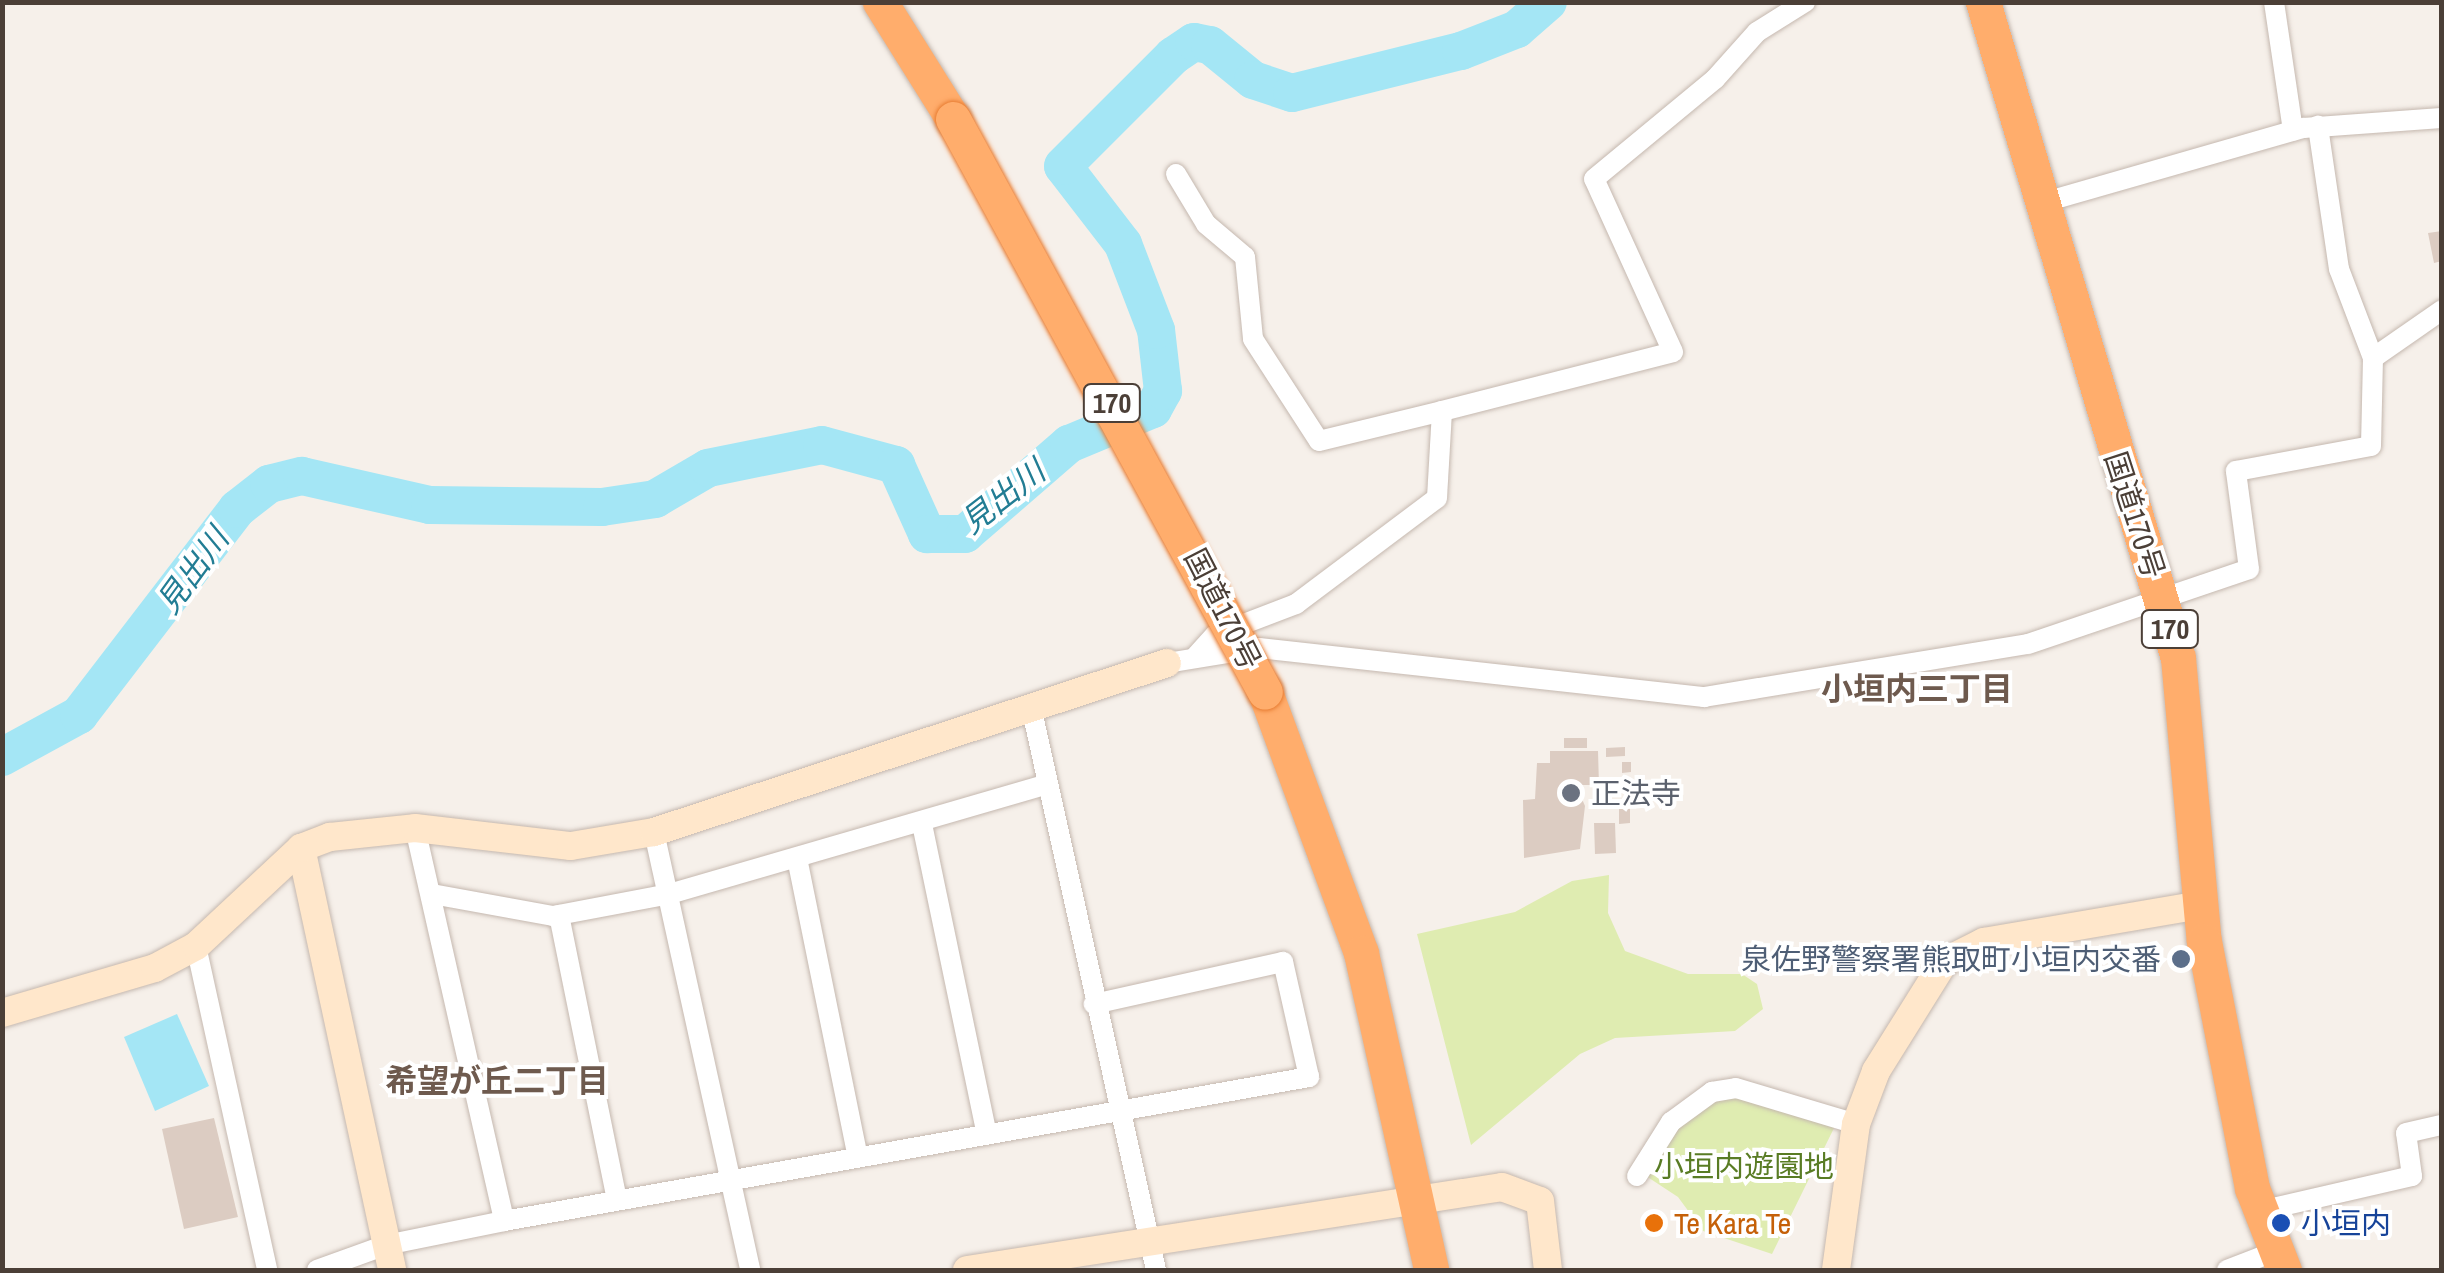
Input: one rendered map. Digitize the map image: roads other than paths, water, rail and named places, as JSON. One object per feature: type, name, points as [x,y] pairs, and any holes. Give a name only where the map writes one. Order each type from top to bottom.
[{"type":"highway","name":"国道170号","points":[[880,2],[953,119],[1265,692],[1361,953],[1421,1196],[1431,1270]]},
{"type":"highway","name":"国道170号","points":[[1983,2],[2038,204],[2161,598],[2186,700],[2200,905],[2260,1211],[2280,1261]]},
{"type":"street","points":[[1176,174],[1206,224],[1245,257],[1252,339],[1320,441],[1673,352],[1594,179],[1715,79],[1757,32],[1806,2]]},
{"type":"street","points":[[2274,2],[2293,132]]},
{"type":"street","points":[[2038,204],[2318,126],[2442,118]]},
{"type":"street","points":[[2,1013],[155,968],[196,946],[301,848],[415,828],[571,846],[654,832],[1196,656],[1259,648],[1422,659],[1704,697],[2028,644],[2249,568],[2236,471],[2371,446],[2373,358],[2336,254],[2318,126]]},
{"type":"street","points":[[2373,358],[2442,310]]},
{"type":"street","points":[[1196,656],[1216,635],[1296,604],[1437,498],[1442,410]]},
{"type":"street","points":[[1032,711],[1156,1270]]},
{"type":"street","points":[[432,894],[558,915],[668,894],[922,824],[1047,784]]},
{"type":"street","points":[[922,824],[987,1134]]},
{"type":"street","points":[[415,828],[504,1221]]},
{"type":"street","points":[[654,832],[750,1270]]},
{"type":"street","points":[[301,848],[389,1258]]},
{"type":"street","points":[[797,858],[858,1157]]},
{"type":"street","points":[[1836,1270],[1856,1124],[1924,986],[1962,950],[2200,905]]},
{"type":"street","points":[[558,915],[617,1200]]},
{"type":"street","points":[[196,946],[267,1270]]},
{"type":"street","points":[[317,1270],[389,1258],[504,1221],[1308,1077],[1283,962],[1094,1004]]},
{"type":"street","points":[[1636,1176],[1671,1122],[1712,1092],[1736,1088],[1856,1124]]},
{"type":"street","points":[[2260,1211],[2412,1176],[2406,1132],[2442,1125]]},
{"type":"street","points":[[968,1270],[1421,1196],[1522,1187],[1540,1201],[1548,1270]]},
{"type":"street","points":[[2227,1270],[2280,1261]]},
{"type":"water","points":[[177,1014],[209,1086],[155,1111],[124,1037]]},
{"type":"waterway","name":"見出川","points":[[2,757],[79,715],[237,509],[269,484],[302,476],[430,505],[602,507],[655,499],[708,468],[822,445],[896,465],[927,534],[965,534],[1069,444],[1153,409],[1163,391],[1156,330],[1123,244],[1063,166],[1173,56],[1194,42],[1210,45],[1253,80],[1292,93],[1461,51],[1517,29],[1548,2]]},
{"type":"place","name":"正法寺","points":[[1571,793]]},
{"type":"place","name":"泉佐野警察署熊取町小垣内交番","points":[[2181,959]]},
{"type":"place","name":"Te Kara Te","points":[[1654,1223]]},
{"type":"place","name":"小垣内","points":[[2281,1223]]},
{"type":"district","name":"小垣内三丁目","points":[[1917,689]]},
{"type":"district","name":"希望が丘二丁目","points":[[497,1081]]},
{"type":"park label","name":"小垣内遊園地","points":[[1744,1166]]}]
